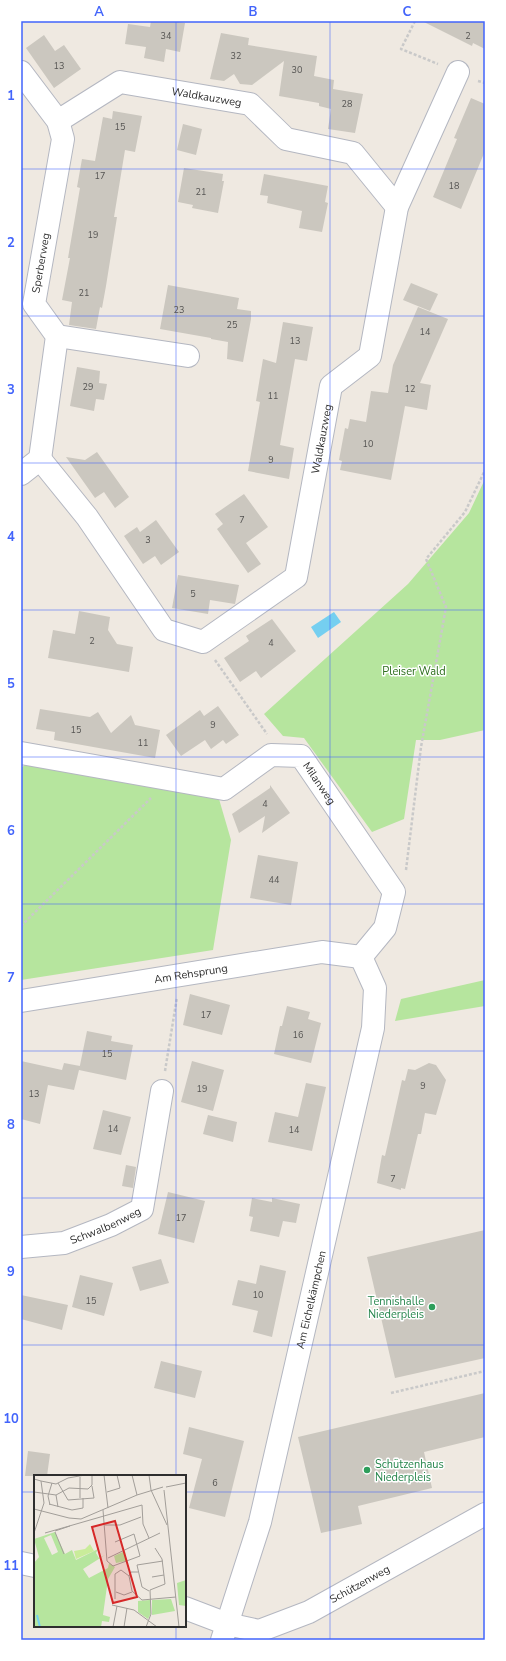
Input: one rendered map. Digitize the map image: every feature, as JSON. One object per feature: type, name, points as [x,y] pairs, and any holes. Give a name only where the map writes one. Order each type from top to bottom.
[{"type":"street","name":"Sperberweg","points":[[21,72],[58,120],[63,139],[34,304],[56,336]]},
{"type":"street","name":"Waldkauzweg","points":[[203,642],[296,577],[332,386],[370,356],[397,207],[458,72]]},
{"type":"street","name":"Waldkauzweg","points":[[58,120],[120,82],[250,104],[286,139],[353,153],[397,207]]},
{"type":"street","points":[[21,474],[40,459],[56,336],[188,356]]},
{"type":"street","points":[[40,459],[87,517],[164,630],[203,642]]},
{"type":"street","name":"Milanweg","points":[[21,753],[224,789],[271,755],[301,756],[394,892],[385,928],[361,957]]},
{"type":"street","name":"Am Rehsprung","points":[[21,1001],[322,952],[361,957]]},
{"type":"street","name":"Am Eichelkämpchen","points":[[225,1632],[260,1522],[349,1124],[373,1028],[376,988],[361,957]]},
{"type":"street","name":"Schwalbenweg","points":[[21,1247],[64,1243],[111,1225],[142,1209],[162,1091]]},
{"type":"street","name":"Schützenweg","points":[[186,1609],[225,1632],[259,1631],[310,1612],[485,1514]]},
{"type":"street","points":[[21,1563],[34,1566]]},
{"type":"path","points":[[415,21],[401,49],[485,84]]},
{"type":"path","points":[[406,872],[421,747],[446,607],[426,560],[465,512],[485,470]]},
{"type":"path","points":[[203,642],[270,738]]},
{"type":"path","points":[[21,926],[170,780]]},
{"type":"path","points":[[162,1091],[181,976]]},
{"type":"path","points":[[391,1393],[485,1372]]},
{"type":"green space","name":"Pleiser Wald","points":[[485,479],[485,730],[440,740],[416,740],[404,819],[372,832],[304,738],[283,736],[264,714],[408,584],[469,513]]},
{"type":"green space","points":[[25,765],[219,799],[231,840],[213,950],[21,980],[21,768]]},
{"type":"green space","points":[[485,980],[485,1006],[395,1021],[401,999]]},
{"type":"water","points":[[334,612],[341,622],[318,638],[311,627]]},
{"type":"building","points":[[151,21],[172,21],[185,23],[180,52],[166,49],[164,62],[144,58],[146,47],[125,44],[128,24],[150,27]]},
{"type":"building","points":[[422,21],[485,21],[485,49],[473,43],[472,46]]},
{"type":"building","points":[[221,33],[249,38],[248,45],[317,56],[314,76],[334,80],[333,89],[363,94],[355,133],[328,129],[331,109],[319,106],[319,103],[279,96],[284,61],[252,85],[240,84],[234,74],[224,81],[210,79]]},
{"type":"building","points":[[44,35],[55,51],[64,45],[81,69],[54,88],[26,48]]},
{"type":"building","points":[[471,98],[485,104],[485,151],[461,209],[433,197],[457,139],[454,138]]},
{"type":"building","points":[[113,111],[142,116],[135,152],[125,150],[114,217],[117,217],[106,286],[96,329],[69,325],[72,302],[62,300],[70,258],[68,258],[80,188],[77,187],[82,159],[95,161],[103,117],[112,119]]},
{"type":"building","points":[[183,124],[202,129],[196,155],[177,150]]},
{"type":"building","points":[[184,168],[223,174],[222,181],[224,181],[218,213],[192,208],[193,205],[178,202]]},
{"type":"building","points":[[264,174],[328,186],[325,202],[328,203],[322,232],[299,228],[302,211],[267,203],[268,196],[260,195]]},
{"type":"building","points":[[411,283],[438,294],[430,311],[403,300]]},
{"type":"building","points":[[168,285],[239,298],[237,309],[251,311],[251,319],[243,362],[227,359],[228,342],[160,329]]},
{"type":"building","points":[[418,307],[448,319],[420,383],[431,385],[427,410],[405,406],[391,480],[340,470],[342,461],[339,460],[345,428],[348,429],[350,419],[366,422],[371,391],[388,393],[393,365]]},
{"type":"building","points":[[283,322],[313,327],[307,361],[295,359],[280,445],[294,448],[289,479],[248,471],[260,402],[256,401],[263,359],[276,363]]},
{"type":"building","points":[[77,367],[100,371],[99,383],[107,384],[104,400],[96,399],[94,411],[70,406]]},
{"type":"building","points":[[97,452],[129,497],[115,508],[104,492],[95,498],[66,457],[85,460]]},
{"type":"building","points":[[244,494],[268,527],[246,543],[261,564],[248,573],[217,529],[223,524],[215,514]]},
{"type":"building","points":[[156,520],[179,552],[161,565],[155,556],[143,564],[124,536],[137,527],[140,532]]},
{"type":"building","points":[[178,575],[239,585],[235,604],[210,600],[208,614],[172,608]]},
{"type":"building","points":[[79,611],[110,617],[108,630],[117,644],[133,647],[129,672],[48,658],[53,630],[75,634]]},
{"type":"building","points":[[272,619],[296,651],[261,678],[256,671],[240,682],[224,658],[249,641],[246,636]]},
{"type":"building","points":[[218,706],[239,735],[226,744],[223,740],[211,749],[205,740],[181,756],[166,735],[200,710],[204,716]]},
{"type":"building","points":[[40,709],[90,717],[98,712],[111,733],[131,715],[135,725],[160,730],[155,758],[54,740],[55,732],[36,729]]},
{"type":"building","points":[[270,785],[290,813],[262,833],[265,816],[239,833],[232,814],[270,788]]},
{"type":"building","points":[[258,855],[298,862],[291,905],[250,898]]},
{"type":"building","points":[[190,994],[230,1005],[222,1035],[183,1025]]},
{"type":"building","points":[[287,1006],[310,1012],[308,1019],[321,1023],[311,1063],[274,1054],[280,1026],[282,1026]]},
{"type":"building","points":[[87,1031],[112,1036],[111,1041],[133,1045],[126,1080],[79,1070]]},
{"type":"building","points":[[21,1061],[62,1070],[64,1063],[80,1066],[74,1090],[48,1085],[40,1124],[21,1119]]},
{"type":"building","points":[[192,1061],[224,1070],[213,1111],[181,1102]]},
{"type":"building","points":[[429,1063],[436,1065],[446,1080],[436,1115],[425,1113],[421,1134],[418,1134],[405,1189],[401,1188],[401,1190],[377,1183],[382,1155],[385,1156],[402,1080],[405,1081],[408,1069],[415,1070]]},
{"type":"building","points":[[306,1083],[326,1087],[312,1151],[268,1142],[275,1112],[298,1117]]},
{"type":"building","points":[[103,1110],[131,1117],[121,1155],[93,1149]]},
{"type":"building","points":[[208,1115],[237,1122],[233,1142],[203,1134]]},
{"type":"building","points":[[126,1165],[136,1167],[133,1188],[122,1186]]},
{"type":"building","points":[[168,1192],[205,1201],[194,1243],[158,1234]]},
{"type":"building","points":[[252,1198],[272,1202],[272,1198],[300,1204],[296,1223],[283,1221],[279,1237],[250,1231],[253,1217],[249,1216]]},
{"type":"building","name":"Tennishalle Niederpleis","points":[[485,1230],[485,1358],[395,1378],[367,1257]]},
{"type":"building","points":[[161,1259],[169,1283],[140,1291],[132,1267]]},
{"type":"building","points":[[260,1265],[286,1271],[272,1337],[253,1332],[258,1311],[232,1305],[238,1280],[256,1284]]},
{"type":"building","points":[[80,1275],[113,1283],[104,1316],[72,1307]]},
{"type":"building","points":[[21,1295],[68,1305],[62,1330],[21,1319]]},
{"type":"building","points":[[161,1361],[202,1371],[195,1398],[154,1388]]},
{"type":"building","name":"Schützenhaus Niederpleis","points":[[485,1393],[485,1437],[424,1452],[432,1488],[358,1506],[362,1524],[321,1533],[298,1437]]},
{"type":"building","points":[[189,1427],[244,1441],[225,1517],[189,1508],[202,1459],[183,1454]]},
{"type":"building","points":[[28,1451],[50,1454],[47,1475],[25,1476]]},
{"type":"place","name":"Tennishalle Niederpleis","points":[[432,1307]]},
{"type":"place","name":"Schützenhaus Niederpleis","points":[[367,1470]]}]
